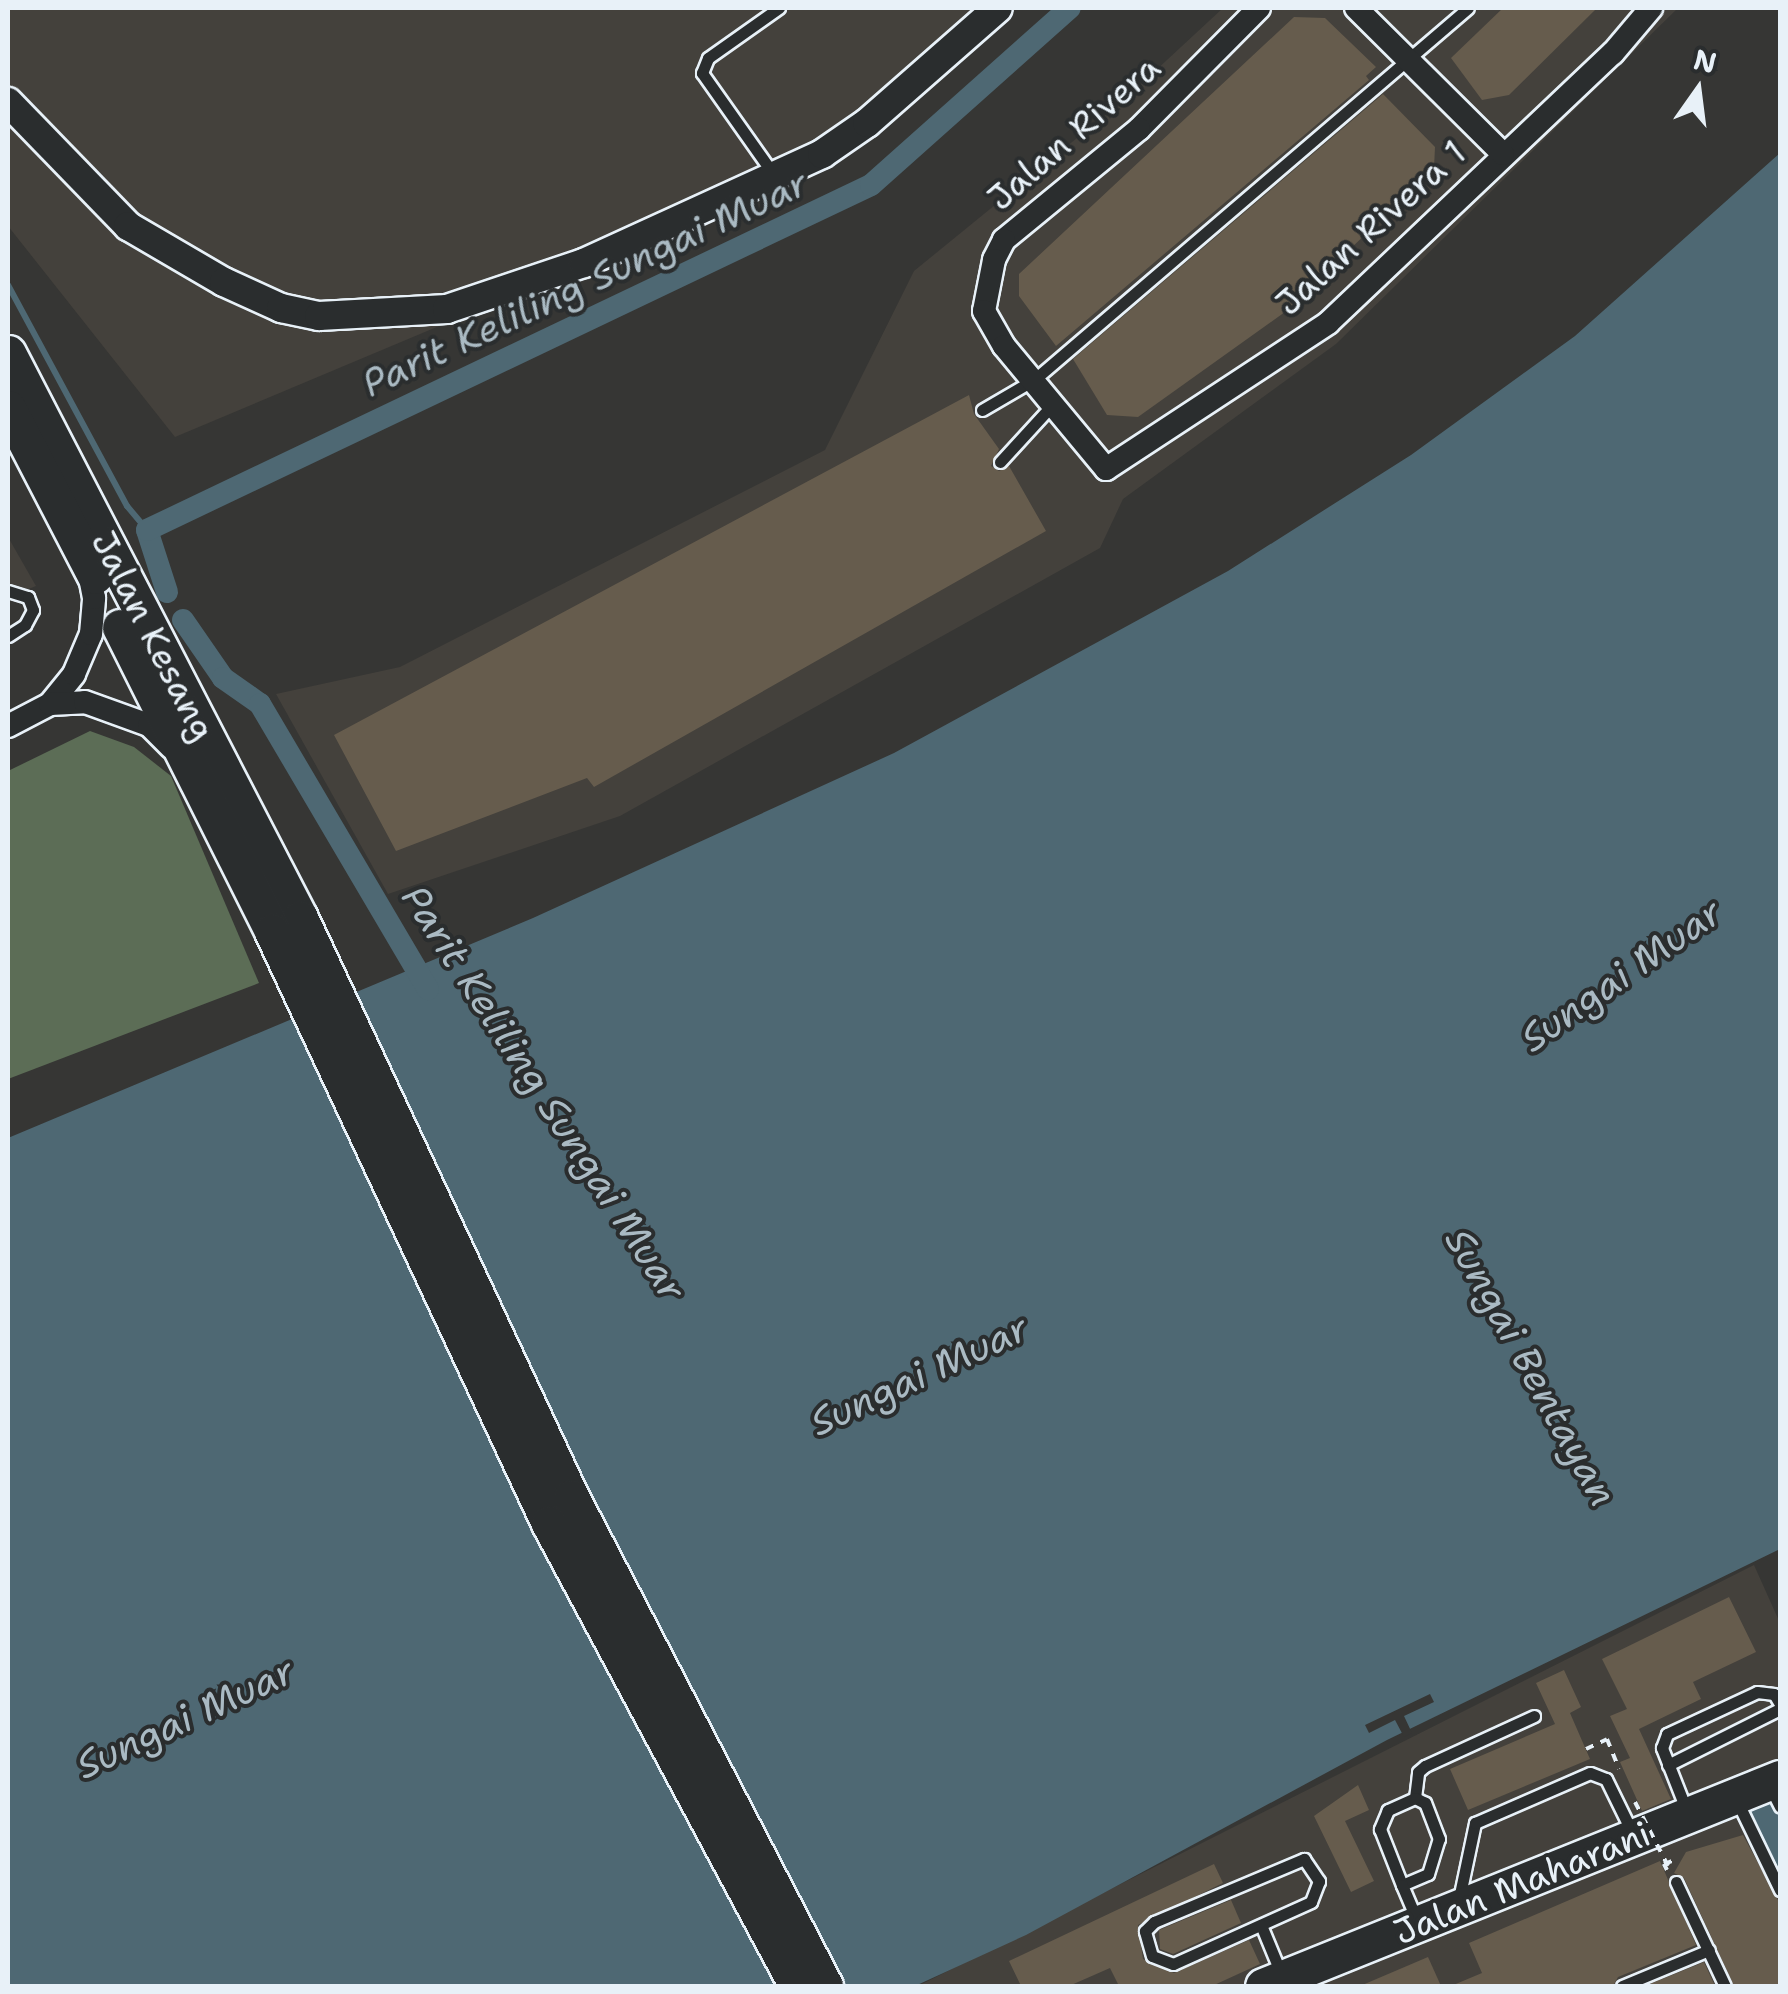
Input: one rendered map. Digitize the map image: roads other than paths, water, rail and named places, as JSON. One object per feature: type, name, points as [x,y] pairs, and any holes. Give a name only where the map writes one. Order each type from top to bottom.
[{"type":"main road","name":"Jalan Kesang","points":[[8,354],[286,925]]},
{"type":"main road","name":"Jalan Kesang","points":[[8,408],[184,760],[286,925]]},
{"type":"main road","points":[[286,925],[550,1523],[797,1986]]},
{"type":"main road","points":[[286,925],[571,1497],[825,1986]]},
{"type":"main road","name":"Jalan Maharani","points":[[1273,1982],[1689,1816],[1766,1791]]},
{"type":"street","points":[[8,102],[128,226],[224,282],[281,308],[319,316],[447,309],[584,263],[774,175],[867,123],[998,8]]},
{"type":"street","name":"Jalan Rivera","points":[[1035,378],[984,311],[1004,240],[1138,129],[1259,8]]},
{"type":"street","points":[[1356,8],[1503,154]]},
{"type":"street","name":"Jalan Rivera 1","points":[[1035,378],[1106,470],[1328,323],[1612,54],[1652,8]]},
{"type":"street","points":[[8,726],[50,704],[74,674],[91,634],[94,598],[86,559]]},
{"type":"street","points":[[50,704],[116,710],[149,726],[184,760]]},
{"type":"lane","points":[[774,175],[702,73],[708,58],[780,8]]},
{"type":"lane","points":[[982,410],[1035,378],[1468,8]]},
{"type":"lane","points":[[1000,462],[1054,403]]},
{"type":"lane","points":[[8,591],[28,597],[33,610],[8,636]]},
{"type":"lane","points":[[1668,1765],[1780,1706],[1774,1694],[1757,1692],[1667,1734],[1662,1748],[1668,1765],[1689,1816]]},
{"type":"lane","points":[[1416,1798],[1418,1772],[1425,1766],[1534,1716]]},
{"type":"lane","points":[[1457,1908],[1475,1822],[1590,1772],[1606,1780],[1634,1838]]},
{"type":"lane","points":[[1766,1791],[1780,1890]]},
{"type":"lane","points":[[1416,1798],[1380,1818],[1418,1924]]},
{"type":"lane","points":[[1402,1885],[1434,1867],[1440,1839],[1425,1803],[1416,1798]]},
{"type":"lane","points":[[1304,1859],[1319,1893],[1260,1925],[1173,1964],[1161,1965],[1146,1943],[1154,1922],[1304,1859]]},
{"type":"lane","points":[[1676,1882],[1726,1986]]},
{"type":"lane","points":[[1260,1925],[1273,1982]]},
{"type":"lane","points":[[1622,1986],[1710,1950]]},
{"type":"water","name":"Sungai Muar","points":[[1780,153],[1780,1549],[1387,1740],[1026,1935],[915,1986],[8,1986],[8,1138],[533,918],[894,753],[1228,571],[1411,455],[1575,336]]},
{"type":"waterway","name":"Parit Keliling Sungai Muar","points":[[167,592],[147,530],[871,185],[1070,8]]},
{"type":"waterway","points":[[8,285],[127,506],[147,530]]},
{"type":"waterway","name":"Parit Keliling Sungai Muar","points":[[183,620],[223,678],[260,704],[428,989]]},
{"type":"waterway","name":"Sungai Bentayan","points":[[1761,1814],[1780,1849]]}]
